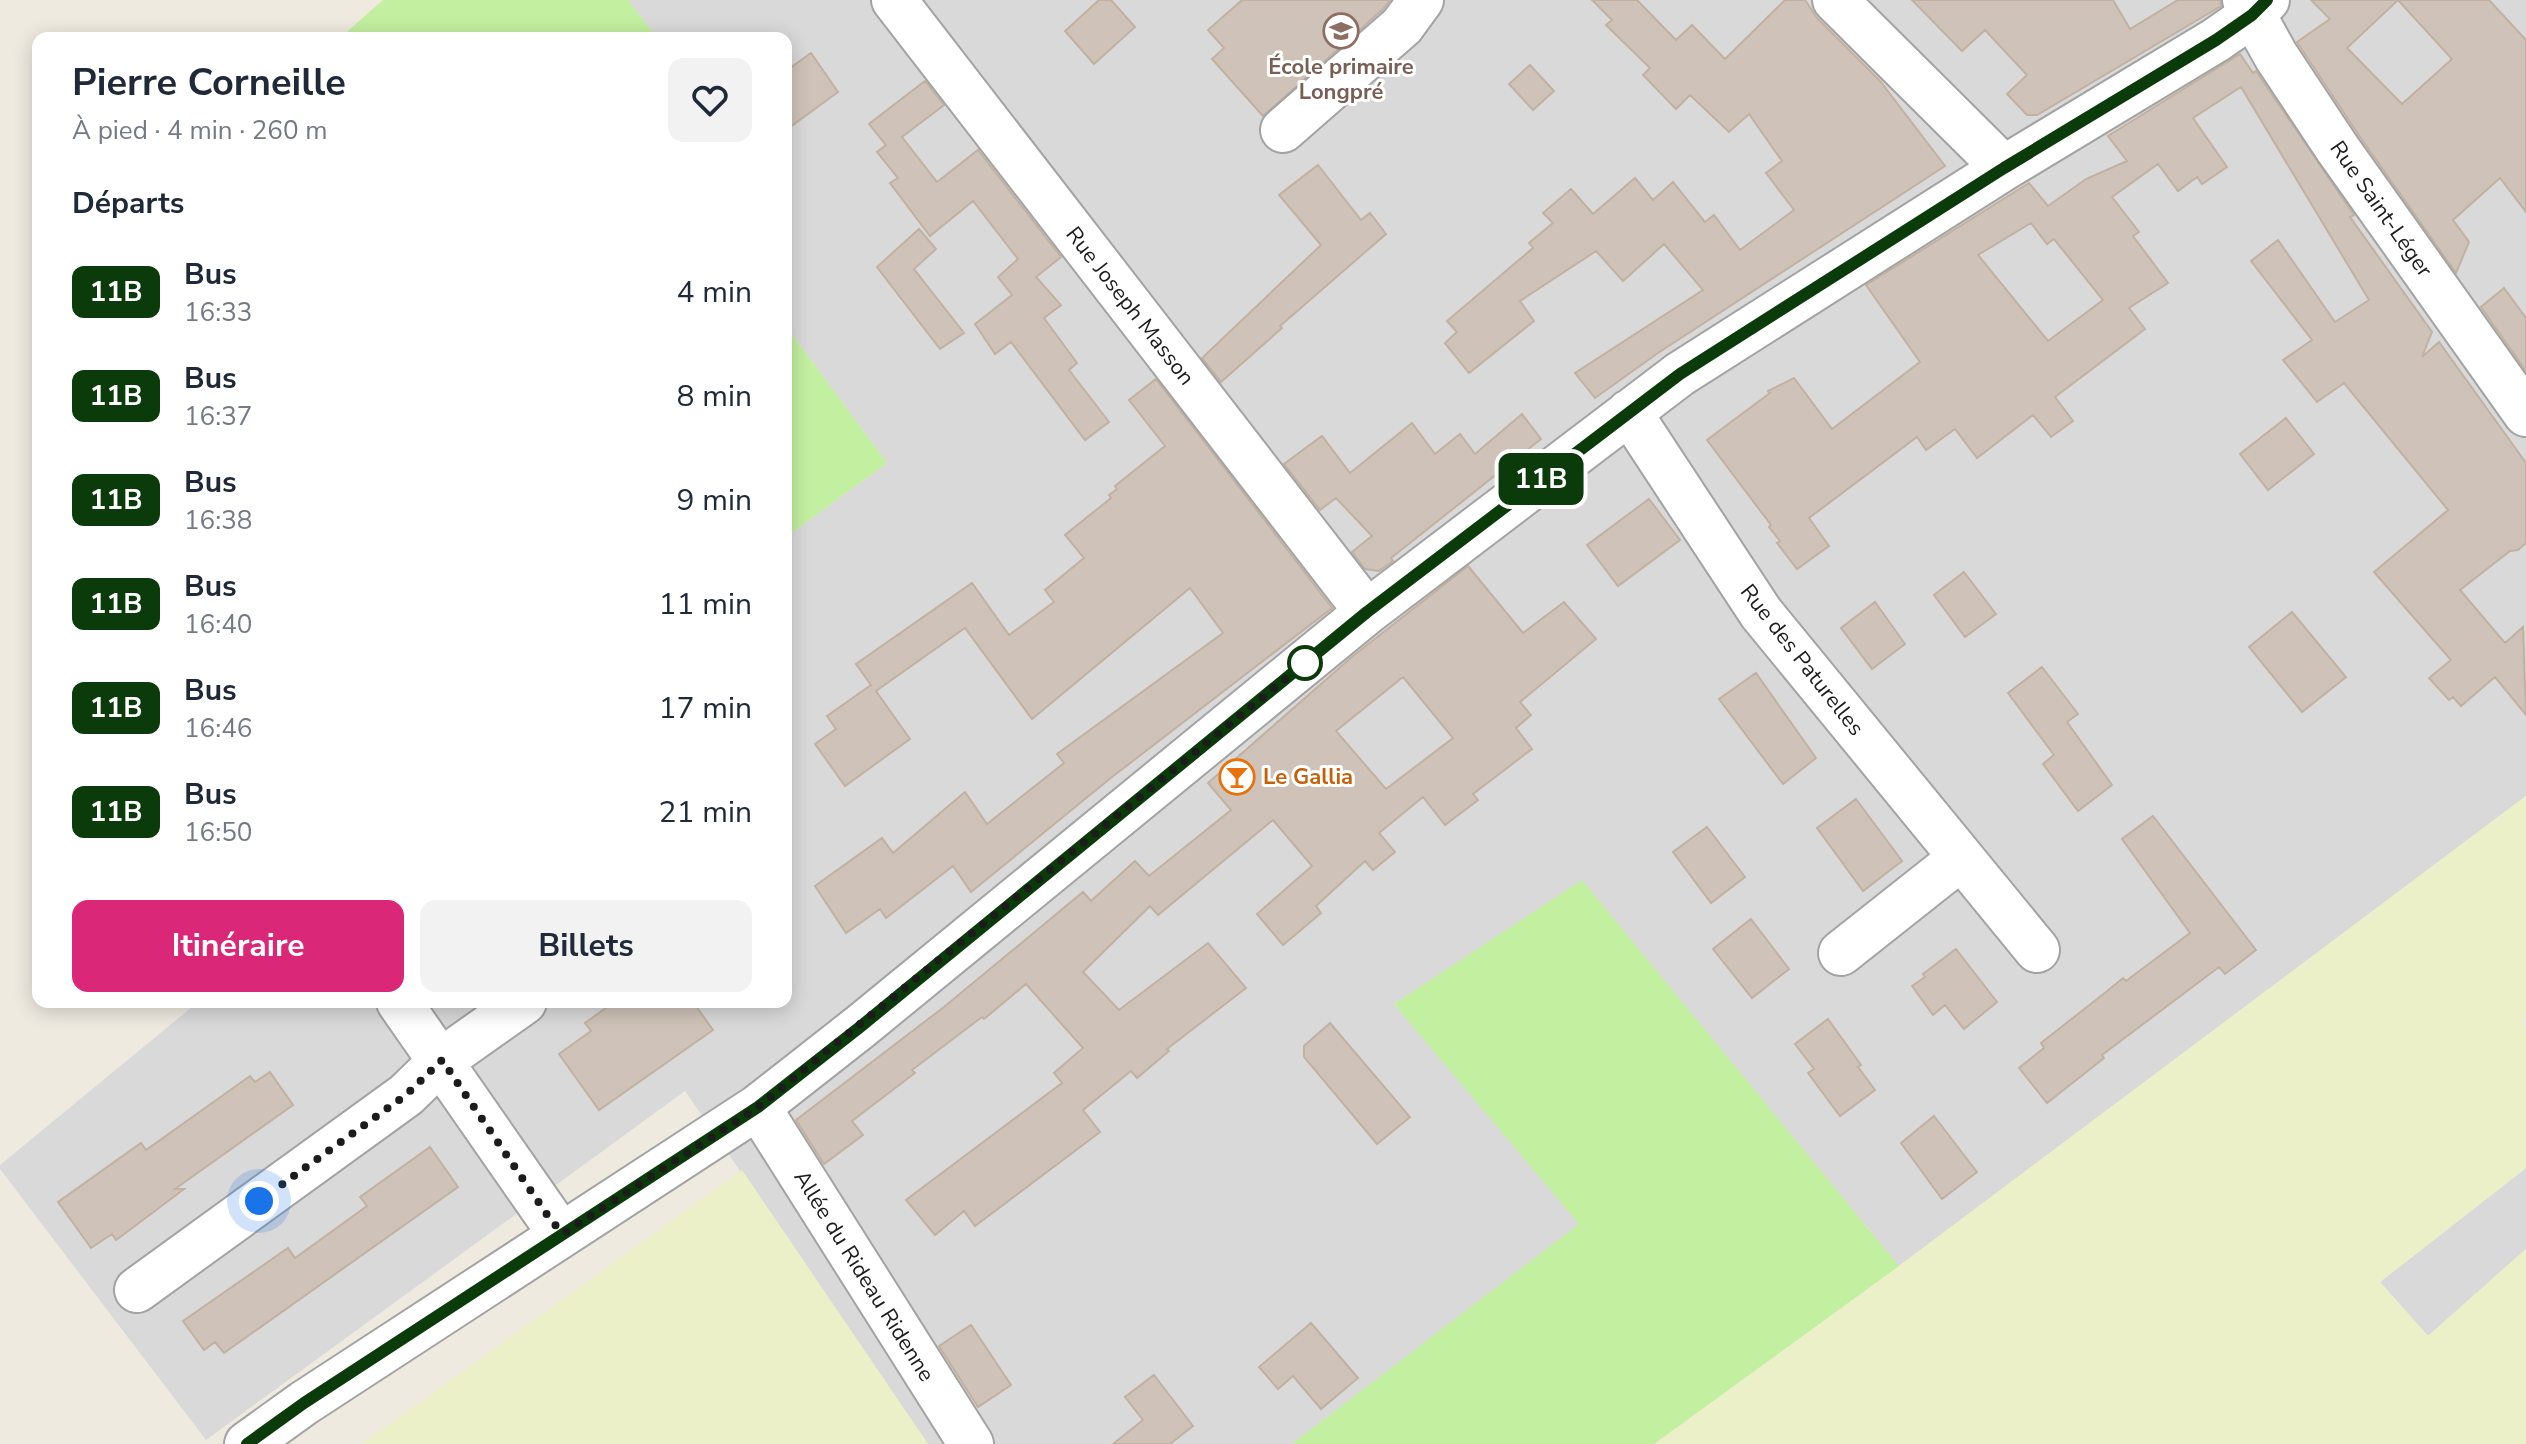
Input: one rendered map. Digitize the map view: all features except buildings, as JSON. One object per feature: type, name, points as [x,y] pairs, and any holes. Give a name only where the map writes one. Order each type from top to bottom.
[{"type":"street","name":"Rue Joseph Masson","points":[[894,0],[1367,612]]},
{"type":"street","points":[[1283,130],[1402,26],[1421,0]]},
{"type":"street","points":[[1835,0],[2004,168]]},
{"type":"street","points":[[247,1444],[304,1403],[758,1107],[1367,612],[1680,374],[2004,168],[2216,40],[2255,5]]},
{"type":"street","name":"Rue Saint-Léger","points":[[2255,5],[2276,56],[2337,148],[2526,414]]},
{"type":"street","name":"Rue des Paturelles","points":[[1629,412],[1761,613],[2037,950]]},
{"type":"street","points":[[1841,953],[1961,858]]},
{"type":"street","points":[[403,1008],[552,1222],[564,1233]]},
{"type":"street","points":[[137,1290],[406,1095],[442,1060],[516,1008]]},
{"type":"street","name":"Allée du Rideau Ridenne","points":[[758,1107],[971,1444]]},
{"type":"shaded area","points":[[628,0],[2526,0],[2526,796],[1899,1266],[1582,881],[1394,1004],[1580,1224],[1292,1444],[928,1444],[685,1091],[206,1440],[0,1169],[0,1165],[191,1008],[792,1008],[792,533],[887,463],[792,334],[792,32],[652,32]]},
{"type":"shaded area","points":[[2526,1168],[2526,1249],[2428,1336],[2380,1282]]},
{"type":"green space","points":[[383,0],[628,0],[652,32],[347,32]]},
{"type":"green space","points":[[792,334],[887,463],[792,533]]},
{"type":"green space","points":[[2526,796],[2526,1014],[2520,1019],[2526,1027],[2526,1168],[2380,1282],[2428,1336],[2526,1249],[2526,1444],[1654,1444],[1899,1266]]},
{"type":"green space","points":[[1582,880],[1899,1266],[1654,1444],[1292,1444],[1579,1224],[1394,1004]]},
{"type":"green space","points":[[742,1170],[928,1444],[362,1444]]},
{"type":"bus line","name":"11B","points":[[247,1444],[304,1403],[758,1107],[1367,612],[1680,374],[2004,168],[2216,40],[2252,15],[2267,0]]},
{"type":"place","name":"École primaire Longpré","points":[[1341,31]]},
{"type":"place","name":"Le Gallia","points":[[1237,777]]},
{"type":"route","points":[[259,1201],[406,1095],[442,1060],[552,1222],[564,1233],[758,1107],[1305,663]]}]
